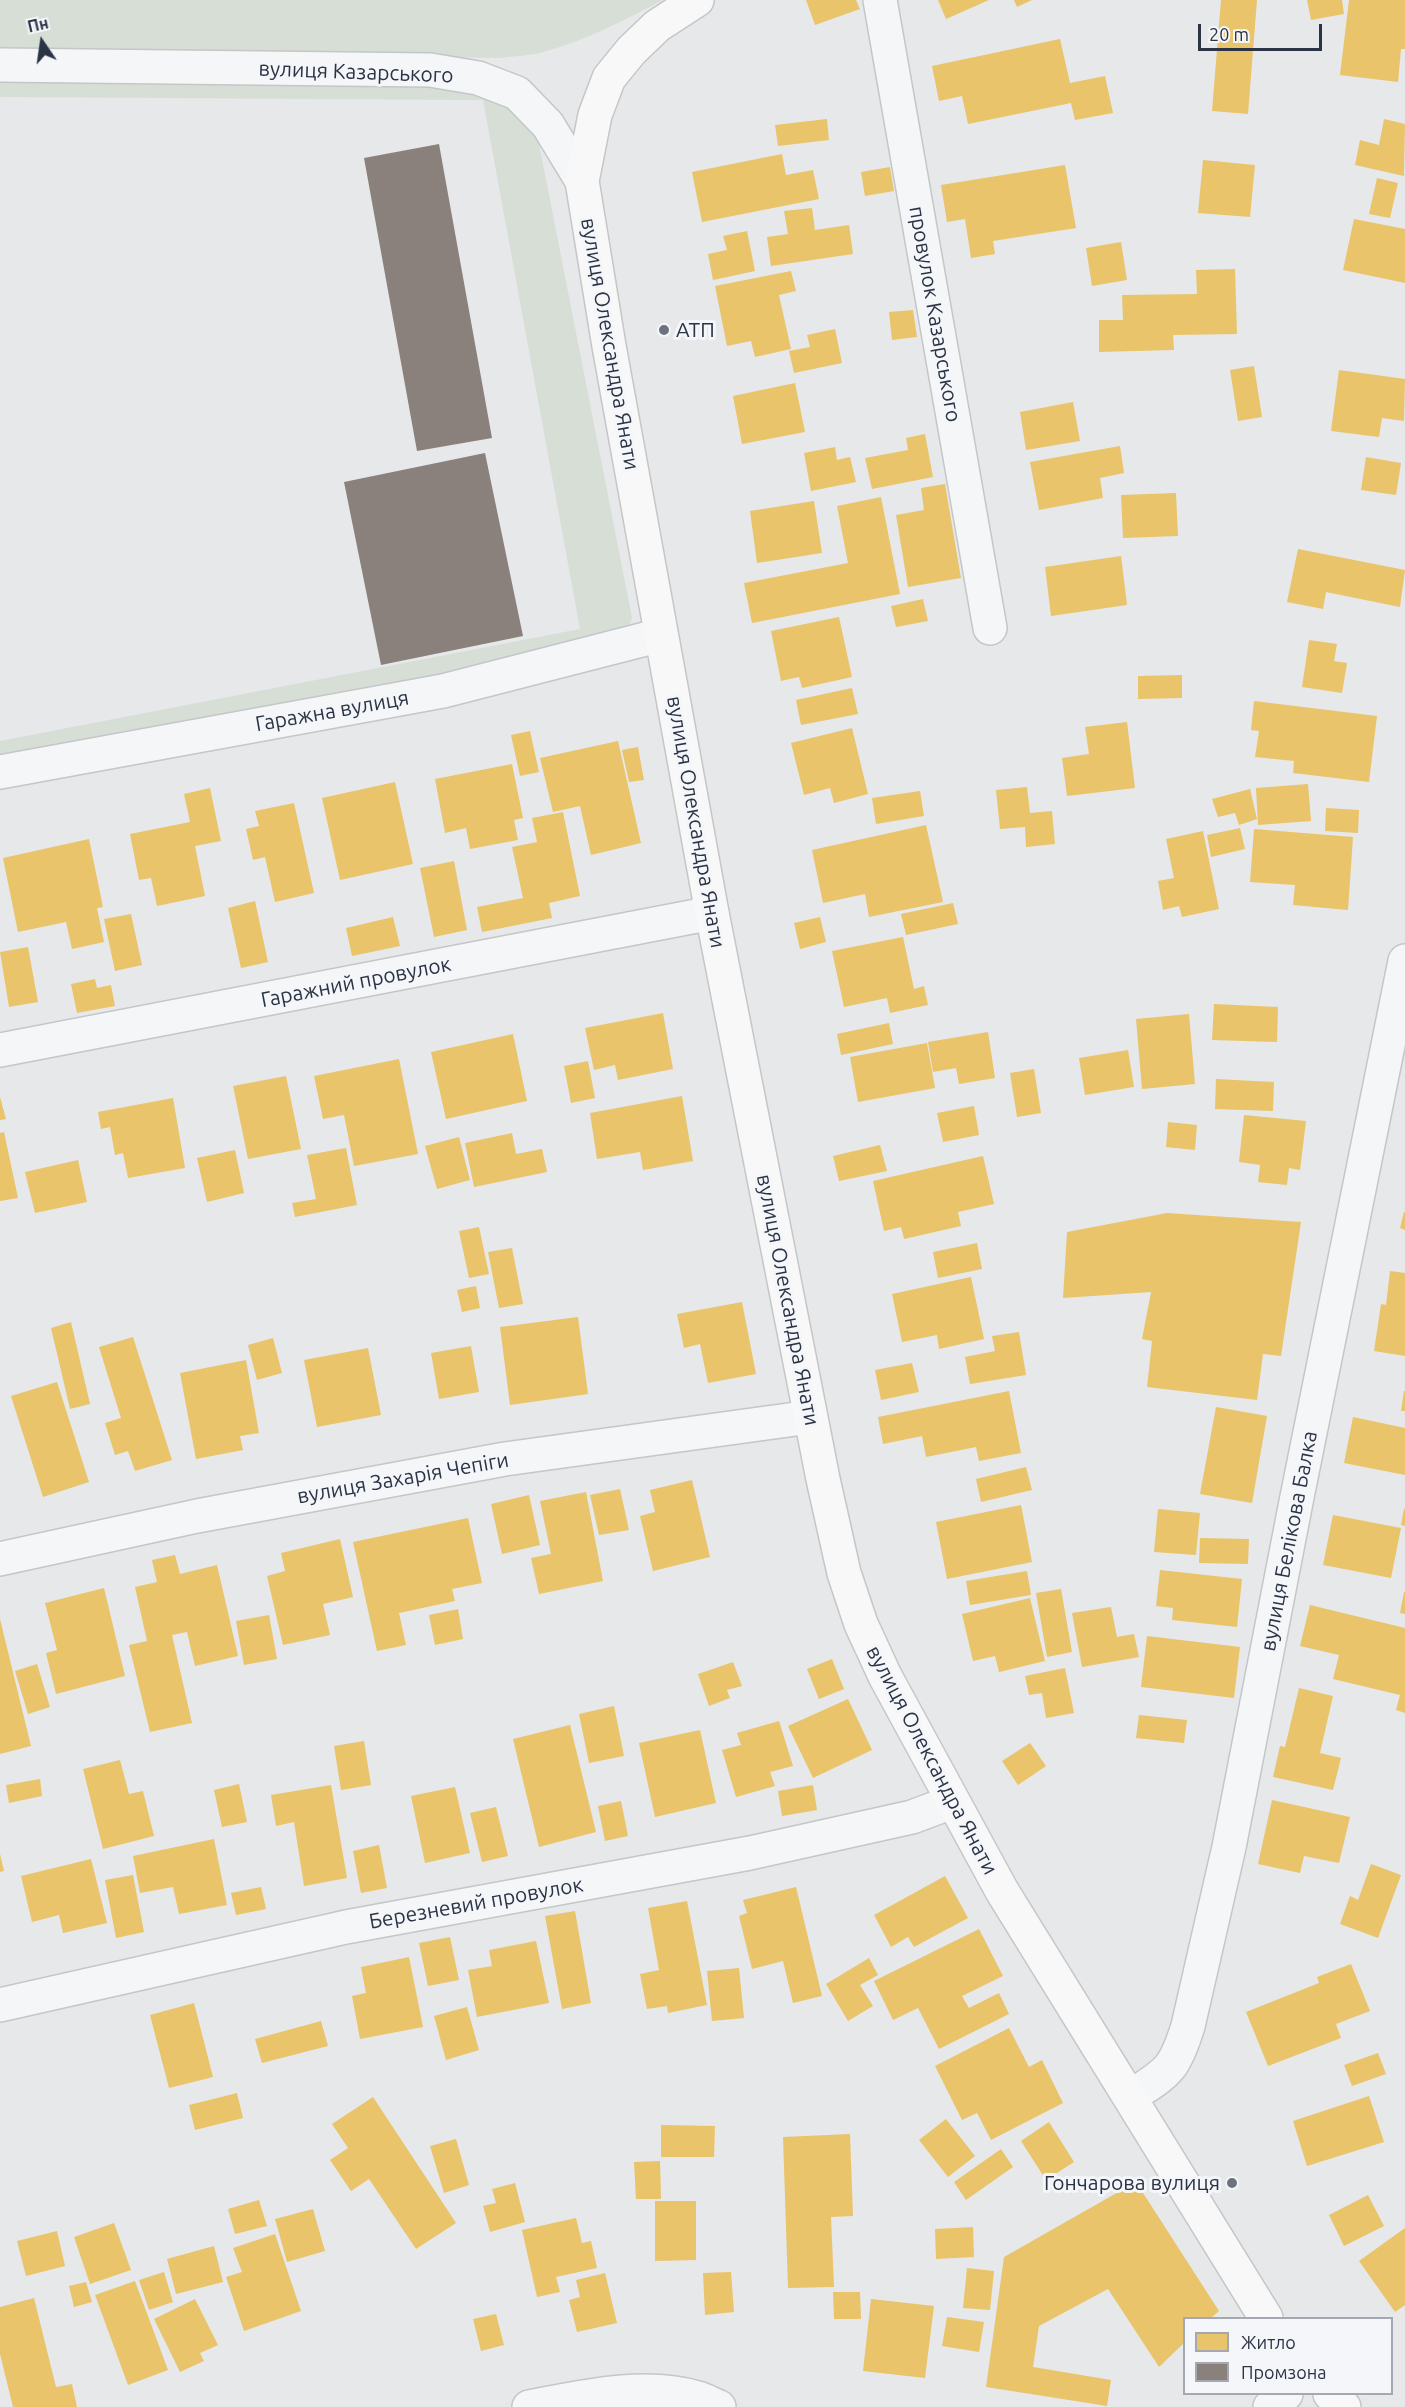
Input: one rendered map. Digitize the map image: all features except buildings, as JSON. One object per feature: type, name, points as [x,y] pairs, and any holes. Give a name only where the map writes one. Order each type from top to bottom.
[{"type":"street","points":[[582,181],[595,115],[609,78],[657,26],[697,0]]},
{"type":"street","name":"провулок Казарського","points":[[880,0],[990,628]]},
{"type":"street","name":"вулиця Казарського","points":[[0,65],[430,70],[478,78],[517,93],[548,125],[582,181]]},
{"type":"street","name":"вулиця Олександра Янати","points":[[582,181],[611,358],[712,913],[810,1417],[844,1573],[861,1624],[885,1676],[1002,1891],[1265,2317]]},
{"type":"street","name":"Гаражна вулиця","points":[[0,772],[443,691],[661,635]]},
{"type":"street","name":"Гаражний провулок","points":[[0,1050],[712,913]]},
{"type":"street","name":"вулиця Белікова Балка","points":[[1130,2097],[1166,2073],[1179,2053],[1188,2026],[1230,1847],[1296,1502],[1405,961]]},
{"type":"street","name":"вулиця Захарія Чепіги","points":[[0,1559],[197,1516],[505,1459],[810,1417]]},
{"type":"street","name":"Березневий провулок","points":[[0,2005],[346,1927],[750,1853],[912,1817],[952,1802]]},
{"type":"street","points":[[529,2407],[627,2392],[664,2392],[698,2398],[719,2407]]},
{"type":"street","points":[[1270,2407],[1285,2395]]},
{"type":"street","points":[[1331,2395],[1344,2407]]},
{"type":"shaded area","points":[[0,0],[663,0],[571,43],[534,54],[502,58],[0,50]]},
{"type":"shaded area","points":[[0,80],[434,85],[509,102],[526,118],[539,144],[632,618],[628,628],[440,678],[0,759],[0,741],[580,629],[483,100],[0,97]]},
{"type":"place","name":"АТП","points":[[664,330]]},
{"type":"place","name":"Гончарова вулиця","points":[[1232,2183]]}]
